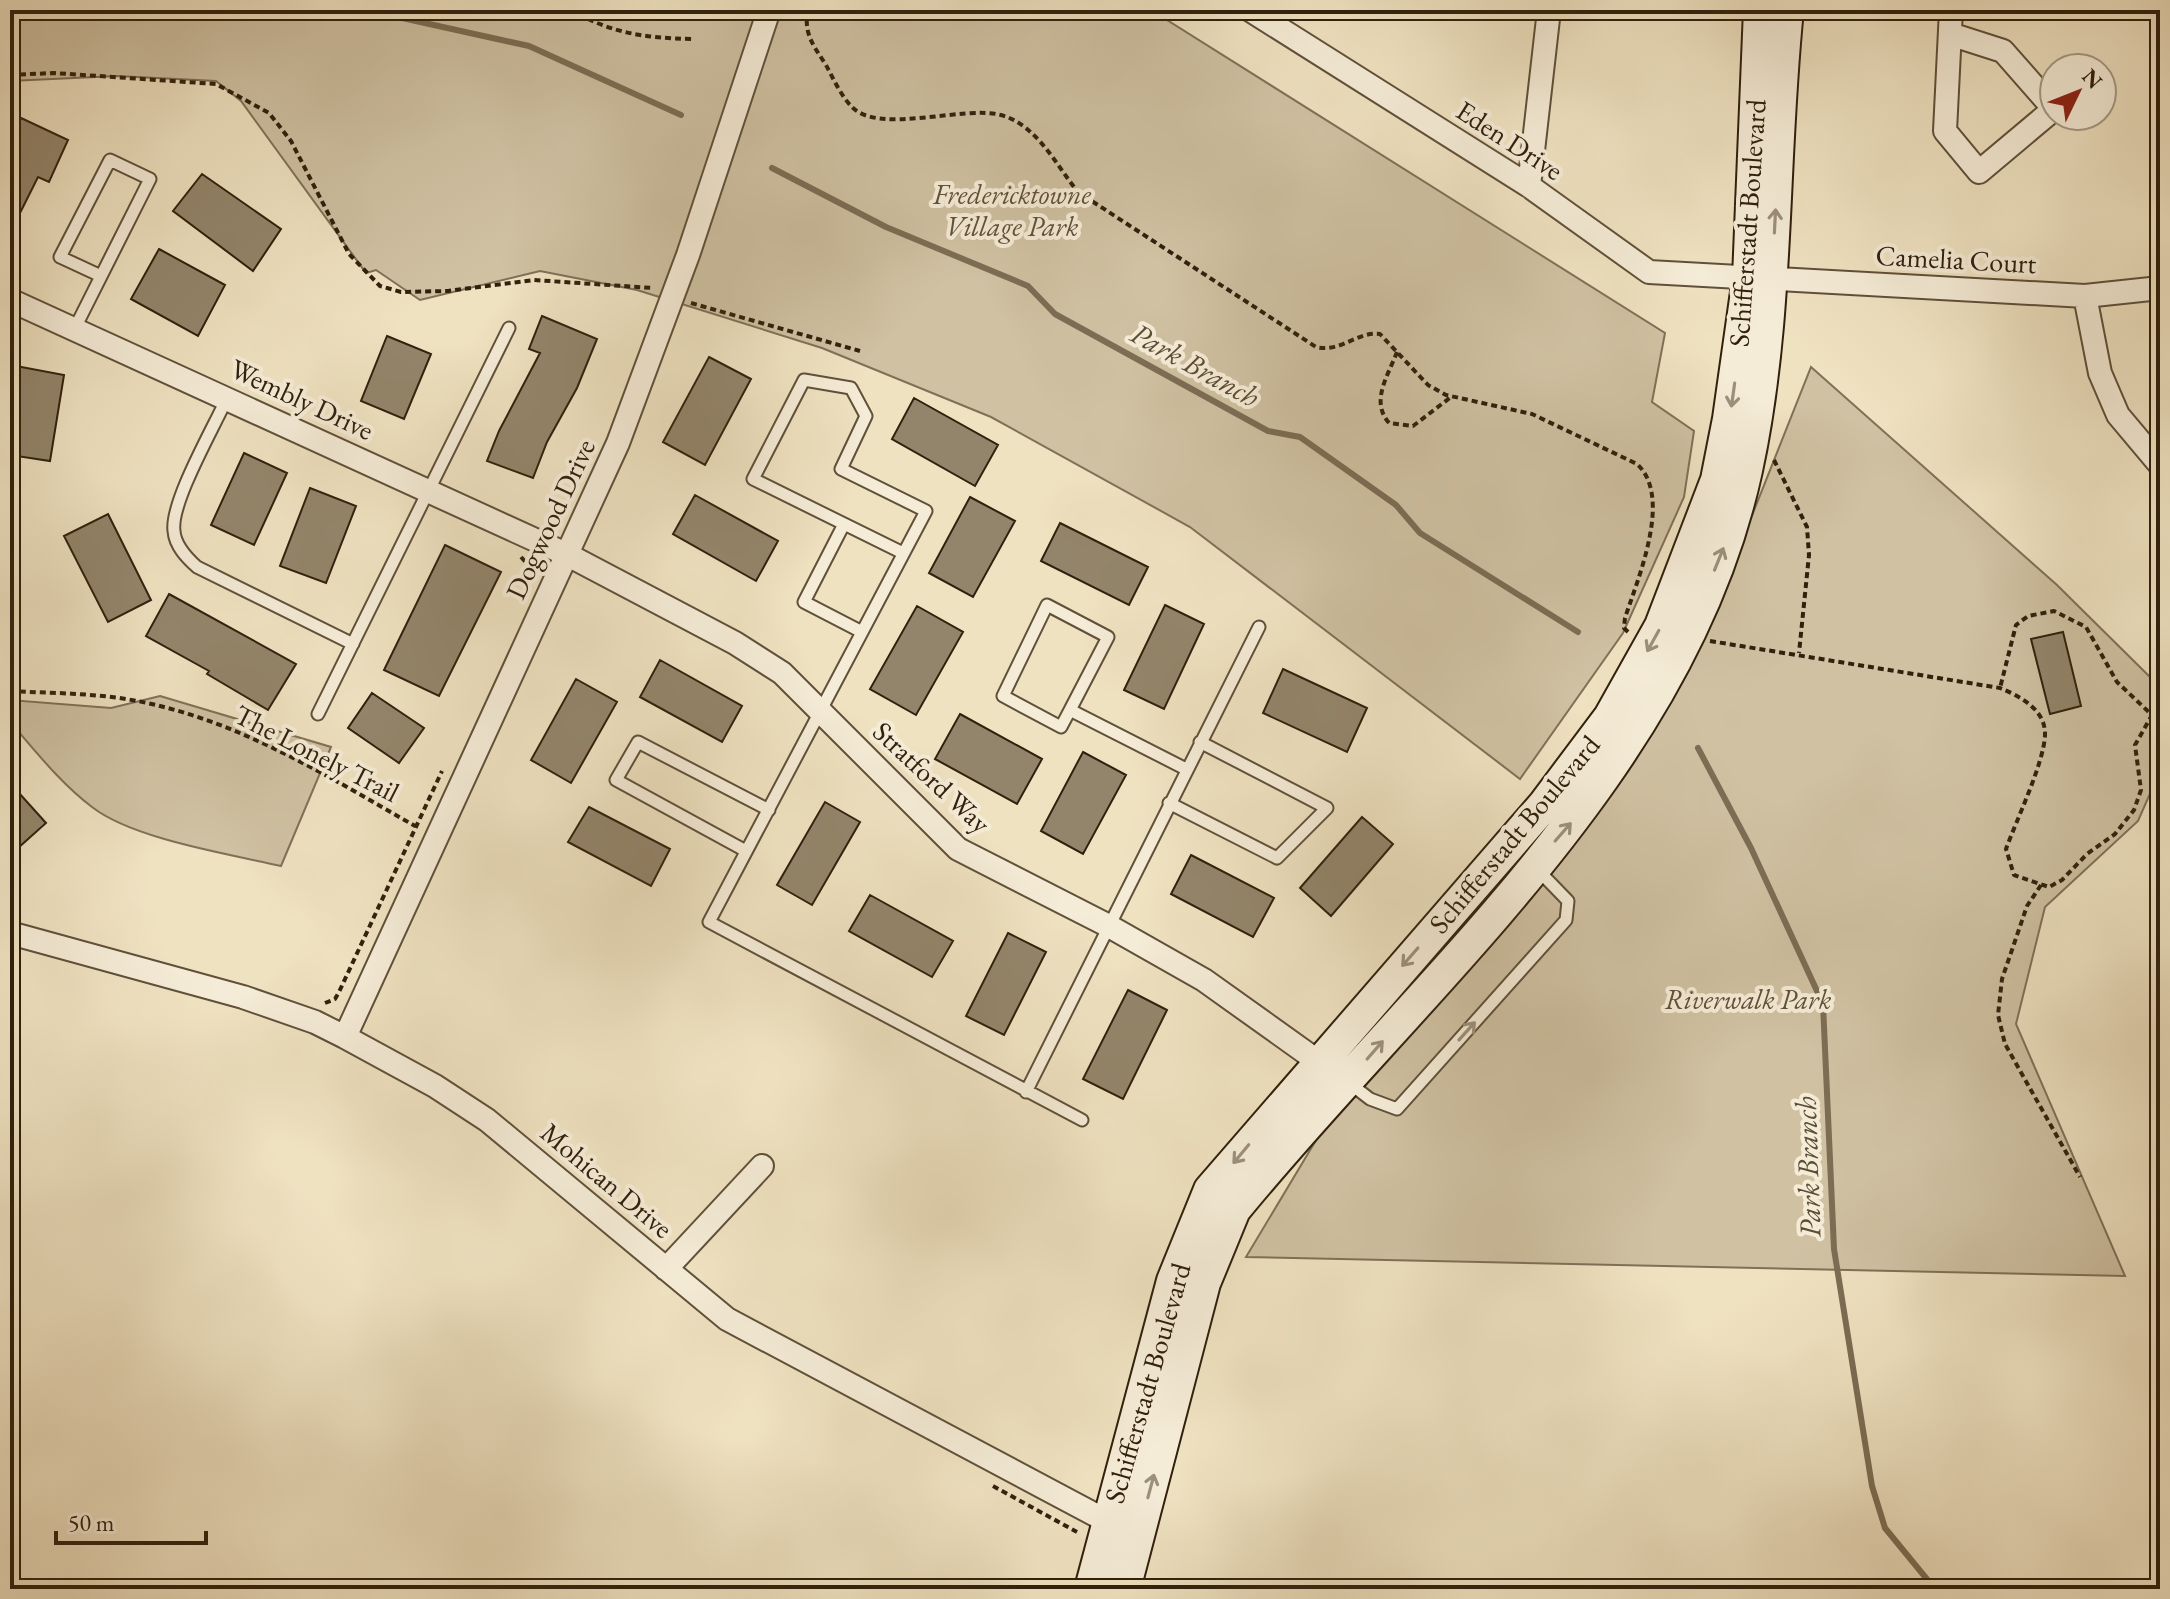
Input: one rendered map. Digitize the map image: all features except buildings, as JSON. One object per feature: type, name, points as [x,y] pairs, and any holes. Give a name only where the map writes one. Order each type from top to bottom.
[{"type":"main road","name":"Schifferstadt Boulevard","points":[[1091,1589],[1173,1281],[1210,1190],[1544,805],[1610,717],[1661,626],[1717,480],[1761,279],[1760,10]]},
{"type":"main road","name":"Schifferstadt Boulevard","points":[[1124,1589],[1204,1283],[1234,1210],[1581,811],[1664,684],[1722,553],[1746,469],[1787,10]]},
{"type":"street","name":"Dogwood Drive","points":[[345,1037],[618,443],[673,295],[769,10]]},
{"type":"street","name":"Eden Drive","points":[[1250,10],[1529,186],[1649,272],[1761,279]]},
{"type":"street","points":[[1529,186],[1549,10]]},
{"type":"street","points":[[1950,34],[2003,51],[2054,109],[1979,172],[1945,131],[1951,10]]},
{"type":"street","name":"Camelia Court","points":[[1761,279],[2085,296],[2160,288]]},
{"type":"street","points":[[2085,296],[2100,373],[2118,415],[2160,465]]},
{"type":"street","name":"Wembly Drive","points":[[10,300],[568,555]]},
{"type":"street","name":"Stratford Way","points":[[568,555],[735,643],[782,673],[958,849],[1107,925],[1204,980],[1348,1081]]},
{"type":"street","name":"Mohican Drive","points":[[10,933],[230,993],[315,1022],[345,1037],[435,1086],[487,1120],[727,1319],[771,1345],[1138,1536]]},
{"type":"street","points":[[666,1269],[762,1166]]},
{"type":"lane","points":[[75,328],[150,179],[110,160],[60,257],[101,276]]},
{"type":"lane","points":[[318,714],[509,328]]},
{"type":"lane","points":[[903,553],[753,479],[804,380],[851,388],[866,416],[841,469],[926,511],[709,922],[1082,1120]]},
{"type":"lane","points":[[227,398],[175,509],[173,532],[183,554],[197,567],[353,644]]},
{"type":"lane","points":[[844,524],[804,602],[862,632]]},
{"type":"lane","points":[[1047,605],[1108,637],[1070,710],[1061,727],[1003,696],[1047,605]]},
{"type":"lane","points":[[1026,1092],[1259,627]]},
{"type":"lane","points":[[1070,710],[1186,769]]},
{"type":"lane","points":[[746,851],[616,780],[638,742],[769,810]]},
{"type":"lane","points":[[1169,803],[1277,858],[1327,808],[1200,742]]},
{"type":"lane","points":[[1348,1081],[1370,1099],[1397,1109],[1566,920],[1568,901],[1534,866]]},
{"type":"path","points":[[570,10],[605,29],[661,39],[692,39]]},
{"type":"path","points":[[808,10],[806,33],[851,107],[864,115],[886,119],[980,112],[1019,122],[1052,156],[1078,192],[1316,347],[1326,350],[1344,346],[1368,332],[1380,334],[1428,385],[1452,396],[1532,414],[1637,464],[1647,474],[1653,510],[1645,553],[1625,618],[1624,628],[1628,632]]},
{"type":"path","points":[[10,75],[54,73],[216,84],[269,113],[291,141],[349,254],[380,286],[401,292],[448,291],[534,280],[651,287],[702,308],[860,351]]},
{"type":"path","points":[[1397,352],[1380,397],[1381,413],[1389,423],[1413,426],[1452,396]]},
{"type":"path","points":[[1769,450],[1807,527],[1809,555],[1799,653]]},
{"type":"path","points":[[517,554],[530,567],[524,597]]},
{"type":"path","points":[[2000,688],[2016,625],[2028,616],[2054,611],[2086,627],[2117,682],[2152,715],[2160,717]]},
{"type":"path","points":[[1704,640],[2000,688],[2024,698],[2038,713],[2045,733],[2006,849],[2014,875],[2049,887],[2062,880],[2087,854],[2115,834],[2134,810],[2141,790],[2135,745],[2152,715]]},
{"type":"path","name":"The Lonely Trail","points":[[10,691],[125,699],[196,717],[265,743],[415,826]]},
{"type":"path","points":[[319,1004],[335,999],[339,992],[447,760]]},
{"type":"path","points":[[2041,885],[2027,906],[2002,979],[1998,1015],[2005,1044],[2080,1177]]},
{"type":"path","points":[[984,1481],[1077,1532]]},
{"type":"green space","name":"Fredericktowne Village Park","points":[[10,10],[1151,10],[1665,333],[1652,402],[1694,431],[1684,497],[1623,633],[1520,779],[1190,527],[991,417],[822,348],[637,290],[540,271],[420,300],[376,270],[366,273],[241,101],[216,81],[117,76],[10,81]]},
{"type":"green space","name":"Riverwalk Park","points":[[1811,367],[2057,585],[2156,683],[2160,771],[2138,821],[2045,907],[2016,1024],[2125,1276],[1246,1257],[1391,1015],[1571,789],[1652,728],[1697,654]]},
{"type":"green space","points":[[160,696],[331,747],[281,866],[156,837],[110,818],[72,790],[18,731],[10,731],[10,700],[111,708]]},
{"type":"waterway","name":"Park Branch","points":[[366,10],[529,46],[681,115]]},
{"type":"waterway","name":"Park Branch","points":[[772,168],[886,227],[1028,286],[1055,314],[1268,431],[1300,437],[1396,505],[1420,533],[1578,632]]},
{"type":"waterway","name":"Park Branch","points":[[1698,748],[1751,848],[1823,1004],[1834,1249],[1872,1486],[1885,1528],[1935,1589]]}]
